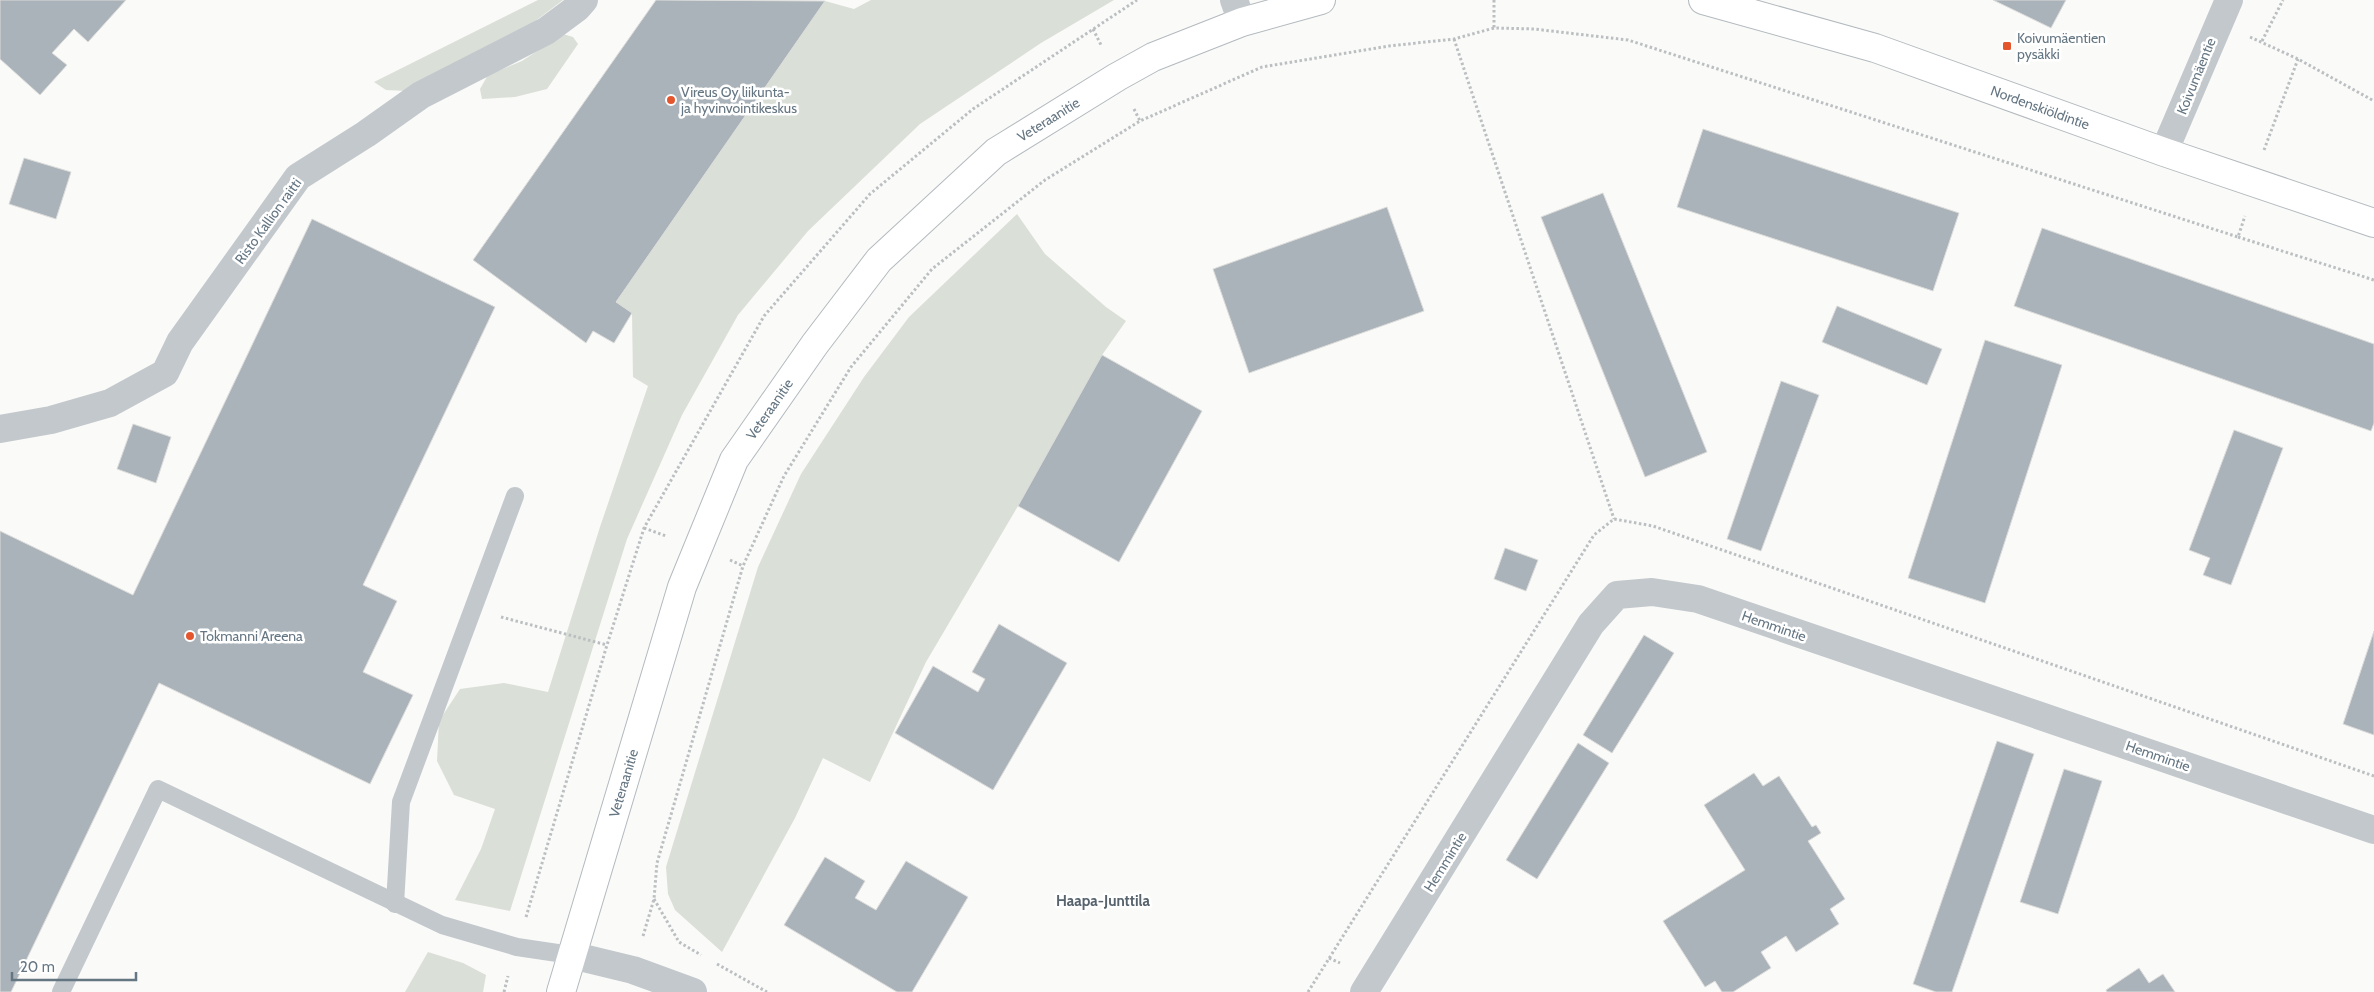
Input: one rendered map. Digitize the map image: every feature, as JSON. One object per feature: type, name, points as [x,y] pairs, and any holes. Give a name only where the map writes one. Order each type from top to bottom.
[{"type":"main road","points":[[1238,11],[1321,0]]},
{"type":"main road","name":"Nordenskiöldintie","points":[[1703,0],[1875,48],[2164,152],[2374,223]]},
{"type":"main road","name":"Veteraanitie","points":[[561,992],[682,587],[734,460],[815,344],[879,260],[996,152],[1117,77],[1238,11]]},
{"type":"street","name":"Risto Kallion raitti","points":[[0,429],[51,420],[110,403],[165,373],[180,342],[298,177],[366,134],[421,95],[546,30],[577,8],[584,0]]},
{"type":"street","name":"Koivumäentie","points":[[2164,152],[2229,0]]},
{"type":"street","name":"Hemmintie","points":[[1364,992],[1591,624],[1617,596],[1652,592],[1698,599],[2374,830]]},
{"type":"street","points":[[571,955],[633,970],[693,992]]},
{"type":"lane","points":[[395,904],[401,802],[515,496]]},
{"type":"lane","points":[[61,992],[158,789],[442,926],[517,947],[571,955]]},
{"type":"path","points":[[1494,0],[1494,28]]},
{"type":"path","points":[[2262,42],[2283,0]]},
{"type":"path","points":[[2217,25],[2262,42],[2298,59],[2374,101]]},
{"type":"path","points":[[633,970],[654,899],[657,863],[743,566],[784,476],[851,367],[932,269],[1045,180],[1140,121],[1262,67],[1389,46],[1454,39],[1494,28],[1534,29],[1628,40],[2374,280]]},
{"type":"path","points":[[1454,39],[1614,519]]},
{"type":"path","points":[[2238,237],[2263,150],[2298,59]]},
{"type":"path","points":[[1308,992],[1594,535],[1614,519],[1653,526],[2374,776]]},
{"type":"path","points":[[473,610],[607,645]]},
{"type":"path","points":[[654,899],[679,942],[703,956]]},
{"type":"path","points":[[711,960],[767,992]]},
{"type":"shaded area","points":[[538,0],[563,0],[530,25],[407,91],[386,90],[374,82]]},
{"type":"shaded area","points":[[871,0],[1114,0],[1041,43],[920,124],[808,231],[738,315],[682,415],[627,539],[510,911],[455,900],[481,849],[495,809],[454,795],[437,761],[439,721],[460,689],[504,683],[548,692],[600,527],[648,386],[633,377],[632,313],[616,302],[825,1],[854,9]]},
{"type":"shaded area","points":[[563,34],[573,37],[578,44],[547,89],[515,97],[482,99],[480,89],[488,75],[522,61]]},
{"type":"shaded area","points":[[1017,214],[1045,254],[1106,307],[1126,321],[1102,355],[1018,506],[926,662],[870,782],[823,758],[795,818],[722,952],[675,910],[668,894],[666,867],[758,567],[801,474],[864,377],[909,317]]},
{"type":"shaded area","points":[[428,952],[463,963],[486,975],[483,992],[405,992]]},
{"type":"building","points":[[0,0],[126,0],[88,42],[74,29],[52,53],[67,65],[40,95],[0,59]]},
{"type":"building","name":"Vireus Oy liikunta- ja hyvinvointikeskus","points":[[656,0],[825,1],[616,302],[632,313],[614,343],[593,331],[586,343],[473,260]]},
{"type":"building","points":[[1993,0],[2066,0],[2051,28]]},
{"type":"building","points":[[1703,129],[1959,213],[1933,291],[1677,207]]},
{"type":"building","points":[[24,158],[71,172],[56,219],[9,204]]},
{"type":"building","points":[[1603,193],[1707,452],[1645,477],[1541,217]]},
{"type":"building","points":[[1387,207],[1424,311],[1249,373],[1213,269]]},
{"type":"building","name":"Tokmanni Areena","points":[[312,219],[495,307],[363,585],[397,601],[363,672],[413,695],[370,784],[159,683],[11,992],[0,992],[0,531],[133,595]]},
{"type":"building","points":[[2042,228],[2374,344],[2374,423],[2371,431],[2014,306]]},
{"type":"building","points":[[1837,306],[1942,349],[1927,385],[1822,342]]},
{"type":"building","points":[[1985,340],[2062,365],[1985,603],[1908,578]]},
{"type":"building","points":[[1102,355],[1202,411],[1119,562],[1018,506]]},
{"type":"building","points":[[1781,381],[1819,395],[1761,551],[1727,539]]},
{"type":"building","points":[[133,424],[171,437],[156,483],[117,469]]},
{"type":"building","points":[[2234,430],[2283,448],[2231,585],[2203,575],[2210,558],[2189,550]]},
{"type":"building","points":[[1505,548],[1538,560],[1526,591],[1494,579]]},
{"type":"building","points":[[999,624],[1067,663],[993,790],[895,733],[933,666],[978,692],[985,679],[972,672]]},
{"type":"building","points":[[2374,631],[2374,735],[2343,724]]},
{"type":"building","points":[[1644,635],[1674,653],[1612,753],[1583,735]]},
{"type":"building","points":[[1997,741],[2034,754],[1952,992],[1936,992],[1913,984]]},
{"type":"building","points":[[1578,743],[1609,763],[1537,879],[1506,860]]},
{"type":"building","points":[[2064,769],[2102,781],[2058,914],[2020,902]]},
{"type":"building","points":[[1754,773],[1763,786],[1779,776],[1812,827],[1816,825],[1821,833],[1808,841],[1845,899],[1830,909],[1839,924],[1796,952],[1786,936],[1761,952],[1771,968],[1733,992],[1722,992],[1715,981],[1705,987],[1663,921],[1745,870],[1704,805]]},
{"type":"building","points":[[825,857],[865,881],[855,898],[876,910],[906,861],[968,897],[912,992],[897,992],[784,925]]},
{"type":"building","points":[[2139,968],[2149,983],[2163,974],[2175,992],[2107,992],[2106,990]]},
{"type":"place","name":"Koivumäentien pysäkki","points":[[2007,46]]},
{"type":"place","name":"Vireus Oy liikunta- ja hyvinvointikeskus","points":[[671,100]]},
{"type":"place","name":"Tokmanni Areena","points":[[190,636]]},
{"type":"district","name":"Haapa-Junttila","points":[[1103,901]]}]
